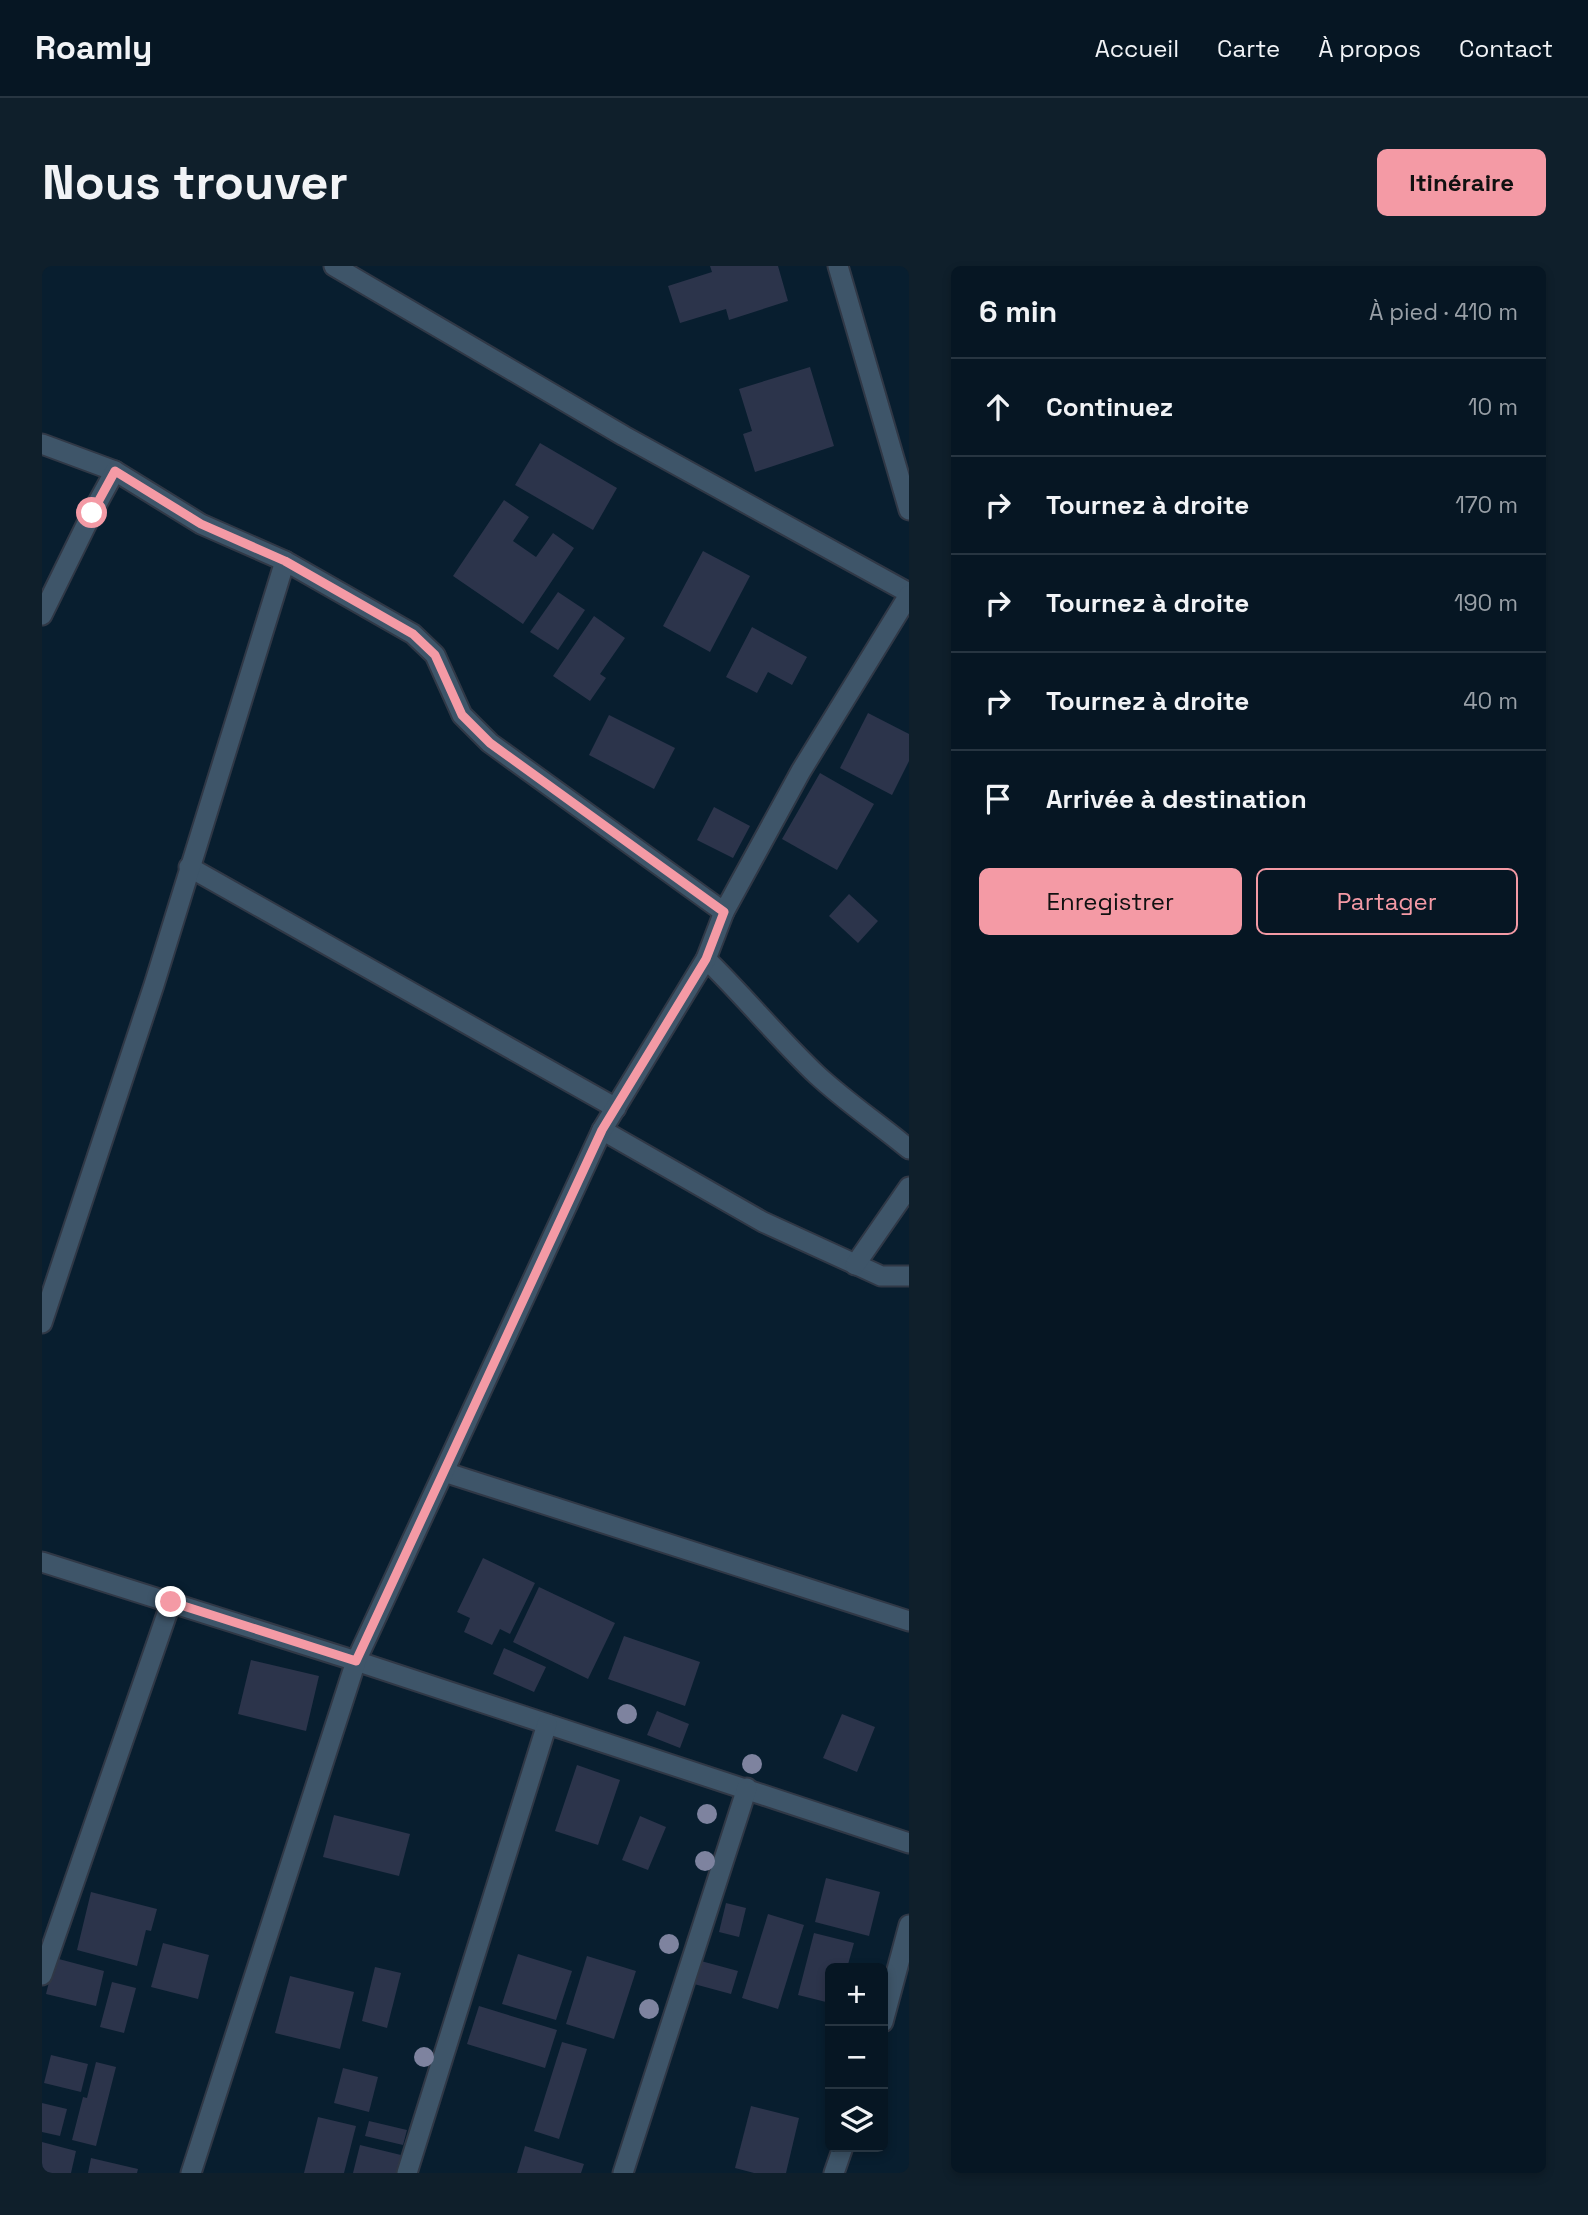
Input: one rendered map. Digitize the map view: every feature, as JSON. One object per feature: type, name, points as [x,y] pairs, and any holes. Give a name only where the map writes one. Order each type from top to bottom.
[{"type":"street","points":[[191,2173],[356,1661],[602,1130],[706,959],[724,912],[801,771],[909,594],[624,436],[334,266]]},
{"type":"street","points":[[838,266],[901,453],[909,510]]},
{"type":"street","points":[[42,444],[115,471],[201,524],[285,561],[413,634],[435,655],[462,715],[490,743],[724,912]]},
{"type":"street","points":[[42,615],[115,471]]},
{"type":"street","points":[[42,1323],[154,985],[285,561]]},
{"type":"street","points":[[189,867],[616,1108]]},
{"type":"street","points":[[706,959],[739,990],[768,1025],[818,1076],[909,1149]]},
{"type":"street","points":[[602,1130],[646,1158],[762,1222],[881,1276],[909,1276]]},
{"type":"street","points":[[855,1265],[909,1188]]},
{"type":"street","points":[[444,1472],[909,1621]]},
{"type":"street","points":[[42,1562],[356,1661],[909,1843]]},
{"type":"street","points":[[42,1975],[171,1602]]},
{"type":"street","points":[[407,2173],[547,1724]]},
{"type":"street","points":[[623,2173],[747,1788]]},
{"type":"street","points":[[888,2003],[909,1925]]},
{"type":"street","points":[[834,2173],[841,2152]]},
{"type":"building","points":[[710,266],[778,266],[788,301],[729,320],[726,309],[680,323],[668,286],[712,272]]},
{"type":"building","points":[[810,367],[834,446],[755,472],[743,434],[752,431],[739,389]]},
{"type":"building","points":[[540,443],[617,488],[593,530],[515,485]]},
{"type":"building","points":[[504,500],[529,517],[513,541],[536,557],[553,533],[574,548],[523,624],[453,576]]},
{"type":"building","points":[[703,551],[750,576],[710,652],[663,626]]},
{"type":"building","points":[[558,592],[585,610],[558,650],[530,632]]},
{"type":"building","points":[[594,616],[625,638],[600,674],[606,678],[590,701],[553,676]]},
{"type":"building","points":[[752,627],[807,657],[792,685],[768,672],[757,693],[726,677]]},
{"type":"building","points":[[868,713],[909,734],[909,761],[892,795],[840,768]]},
{"type":"building","points":[[609,715],[675,748],[654,789],[589,755]]},
{"type":"building","points":[[820,773],[874,804],[837,870],[782,839]]},
{"type":"building","points":[[714,807],[750,826],[733,858],[697,840]]},
{"type":"building","points":[[849,894],[878,921],[858,943],[829,916]]},
{"type":"building","points":[[483,1558],[535,1583],[510,1634],[500,1629],[492,1645],[464,1632],[470,1618],[457,1612]]},
{"type":"building","points":[[539,1587],[615,1623],[588,1679],[513,1642]]},
{"type":"building","points":[[624,1636],[700,1662],[685,1706],[608,1679]]},
{"type":"building","points":[[504,1648],[546,1667],[534,1692],[493,1674]]},
{"type":"building","points":[[251,1660],[319,1676],[306,1731],[238,1714]]},
{"type":"building","points":[[657,1711],[689,1724],[680,1748],[647,1735]]},
{"type":"building","points":[[842,1714],[875,1727],[857,1772],[823,1758]]},
{"type":"building","points":[[577,1765],[620,1780],[598,1845],[555,1831]]},
{"type":"building","points":[[334,1815],[410,1834],[399,1876],[323,1857]]},
{"type":"building","points":[[640,1816],[666,1827],[648,1870],[622,1860]]},
{"type":"building","points":[[826,1878],[880,1892],[869,1936],[815,1922]]},
{"type":"building","points":[[91,1892],[157,1909],[151,1931],[146,1930],[137,1966],[77,1950]]},
{"type":"building","points":[[726,1903],[746,1908],[739,1937],[719,1932]]},
{"type":"building","points":[[768,1914],[804,1925],[778,2009],[742,1998]]},
{"type":"building","points":[[814,1933],[854,1943],[848,1963],[825,1963],[825,2002],[798,1995]]},
{"type":"building","points":[[163,1943],[209,1955],[198,1999],[151,1987]]},
{"type":"building","points":[[518,1954],[572,1971],[556,2020],[502,2004]]},
{"type":"building","points":[[587,1956],[636,1971],[614,2039],[566,2024]]},
{"type":"building","points":[[55,1958],[104,1971],[96,2006],[46,1994]]},
{"type":"building","points":[[701,1961],[738,1971],[731,1994],[694,1984]]},
{"type":"building","points":[[375,1967],[401,1973],[387,2028],[362,2021]]},
{"type":"building","points":[[290,1976],[354,1992],[340,2049],[275,2033]]},
{"type":"building","points":[[112,1982],[136,1988],[124,2033],[100,2027]]},
{"type":"building","points":[[479,2006],[557,2030],[545,2068],[467,2044]]},
{"type":"building","points":[[562,2042],[587,2049],[559,2139],[534,2131]]},
{"type":"building","points":[[51,2055],[88,2064],[81,2092],[44,2083]]},
{"type":"building","points":[[96,2062],[116,2067],[96,2146],[72,2140],[83,2097],[87,2098]]},
{"type":"building","points":[[343,2068],[378,2077],[369,2112],[334,2103]]},
{"type":"building","points":[[42,2103],[67,2109],[60,2136],[42,2132]]},
{"type":"building","points":[[751,2106],[799,2118],[786,2173],[754,2173],[735,2168]]},
{"type":"building","points":[[318,2117],[356,2126],[344,2173],[304,2173]]},
{"type":"building","points":[[369,2121],[407,2130],[403,2145],[365,2136]]},
{"type":"building","points":[[42,2142],[76,2151],[71,2173],[42,2173]]},
{"type":"building","points":[[360,2145],[401,2155],[396,2173],[353,2173]]},
{"type":"building","points":[[525,2146],[584,2164],[581,2173],[517,2173]]},
{"type":"building","points":[[91,2158],[138,2169],[137,2173],[88,2173]]},
{"type":"route","points":[[92,513],[115,471],[201,524],[285,561],[413,634],[435,655],[462,715],[490,743],[724,912],[706,959],[602,1130],[356,1661],[171,1602]]}]
